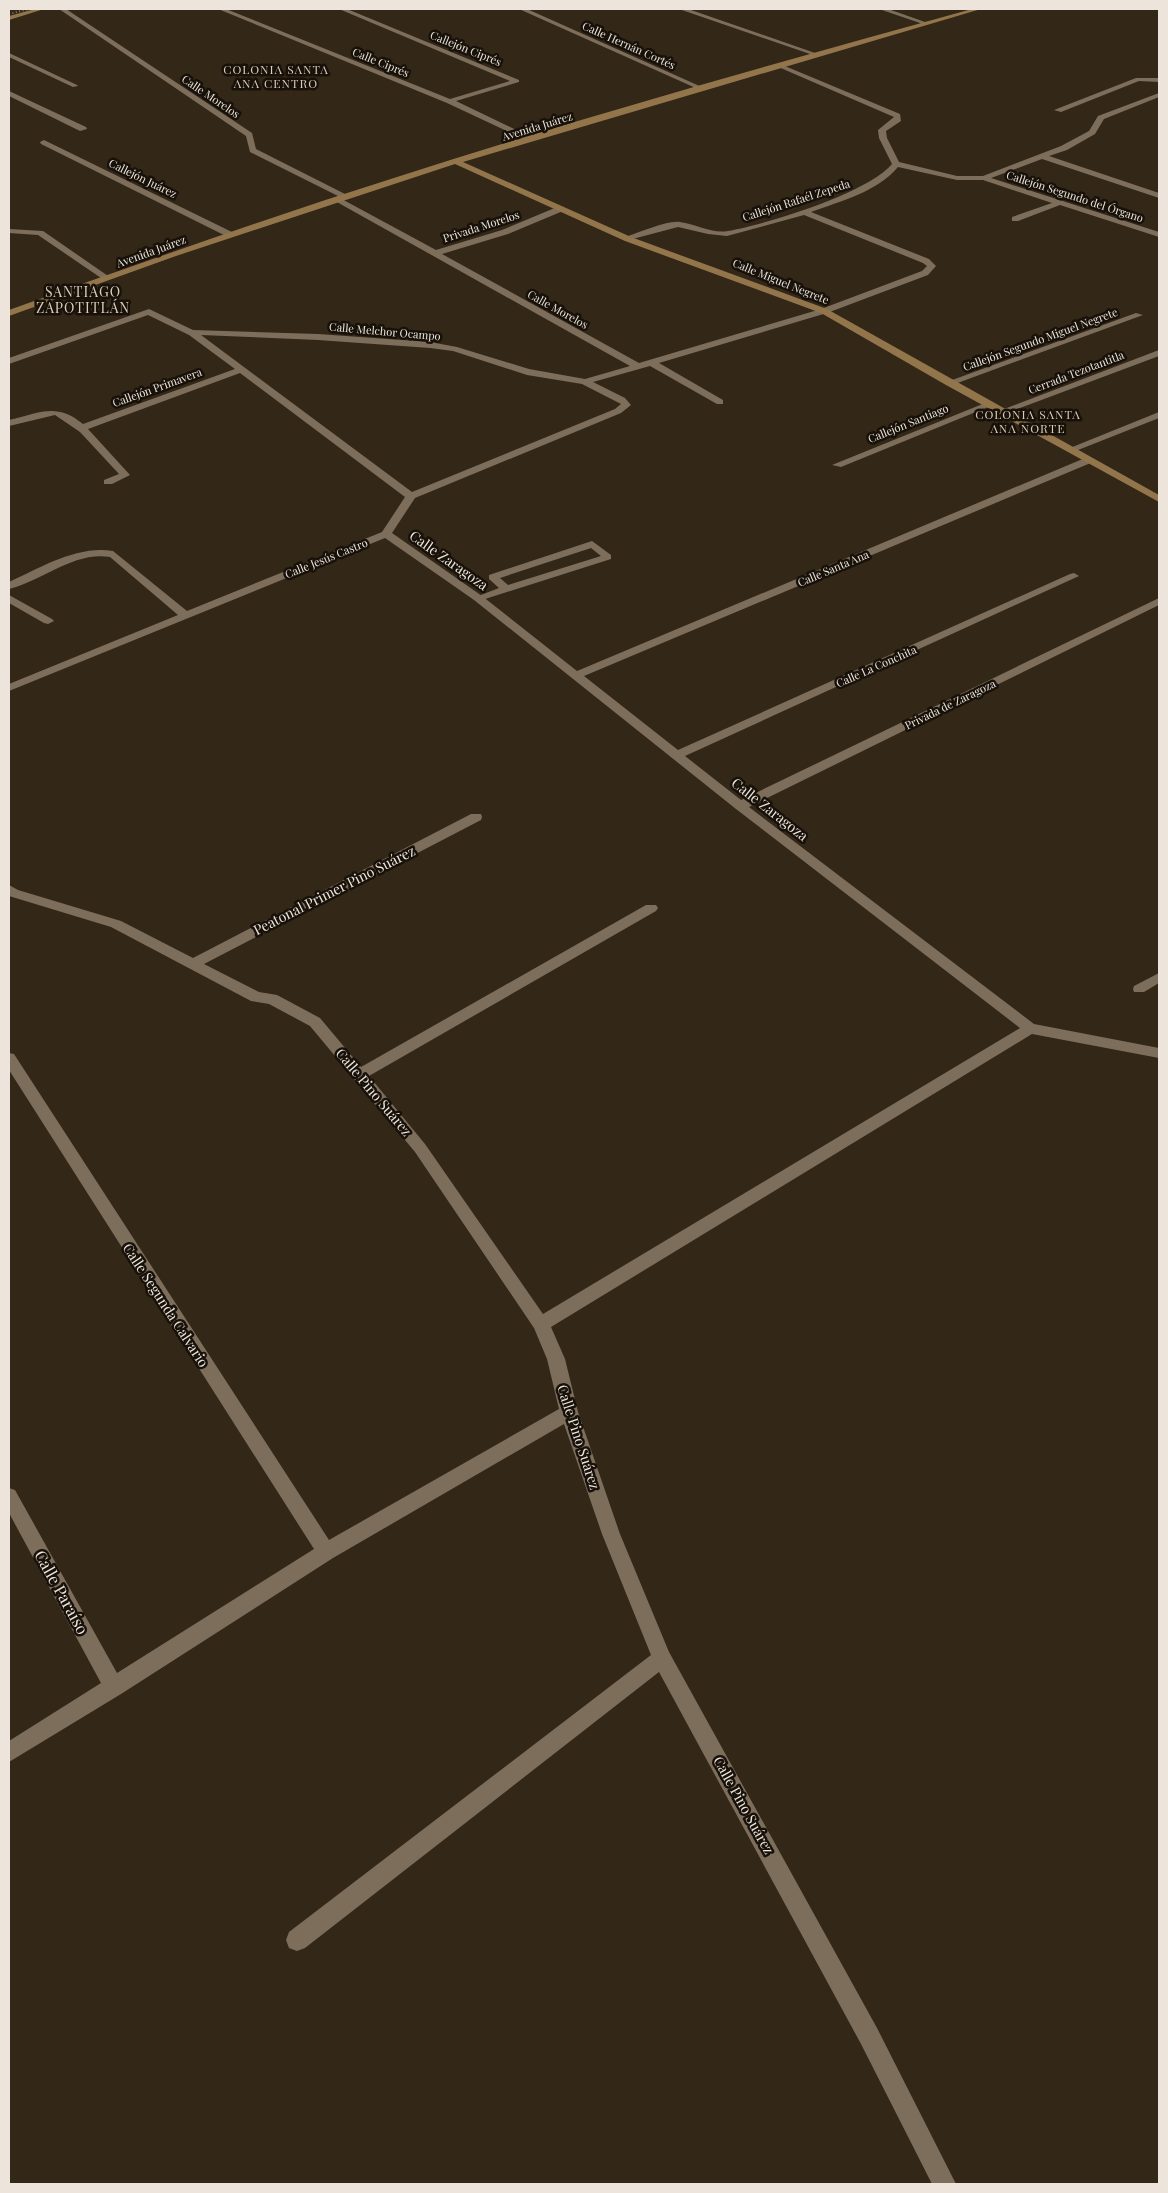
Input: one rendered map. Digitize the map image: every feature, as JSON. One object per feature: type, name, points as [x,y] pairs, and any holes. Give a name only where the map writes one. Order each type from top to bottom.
[{"type":"street","points":[[9,18],[41,9]]},
{"type":"street","name":"Calle Morelos","points":[[62,9],[249,135],[253,150],[342,198],[637,366]]},
{"type":"street","name":"Calle Ciprés","points":[[221,9],[450,101],[531,139]]},
{"type":"street","name":"Callejón Ciprés","points":[[342,9],[518,81],[450,101]]},
{"type":"street","name":"Calle Hernán Cortés","points":[[522,9],[700,88]]},
{"type":"street","points":[[682,9],[815,54]]},
{"type":"street","points":[[882,9],[925,23]]},
{"type":"street","name":"Avenida Juárez","points":[[9,313],[231,235],[456,162],[815,54],[978,9]]},
{"type":"street","points":[[9,55],[75,86]]},
{"type":"street","points":[[778,65],[897,116],[898,119],[882,130],[883,138],[896,164],[957,178],[984,178],[1044,157],[1092,132],[1101,118],[1159,95]]},
{"type":"street","points":[[1058,110],[1138,79],[1159,80]]},
{"type":"street","points":[[9,93],[83,129]]},
{"type":"street","name":"Callejón Juárez","points":[[44,142],[231,235]]},
{"type":"street","points":[[1044,157],[1159,196]]},
{"type":"street","name":"Calle Miguel Negrete","points":[[456,162],[628,239],[725,273],[824,311],[988,405],[1157,495]]},
{"type":"street","name":"Callejón Rafaél Zepeda","points":[[628,239],[678,224],[708,232],[727,234],[804,212],[858,192],[887,176],[896,164]]},
{"type":"street","name":"Callejón Segundo del Órgano","points":[[984,178],[1159,235]]},
{"type":"street","points":[[1015,219],[1061,202]]},
{"type":"street","name":"Privada Morelos","points":[[436,253],[505,232],[560,208]]},
{"type":"street","points":[[585,382],[824,311],[925,274],[932,266],[926,261],[804,212]]},
{"type":"street","points":[[9,231],[40,233],[107,278]]},
{"type":"street","points":[[9,361],[149,312],[192,334],[411,496],[386,534]]},
{"type":"street","name":"Callejón Segundo Miguel Negrete","points":[[949,383],[1139,315]]},
{"type":"street","name":"Calle Melchor Ocampo","points":[[192,334],[210,332],[430,345],[454,349],[527,372],[585,382],[622,400],[626,405],[618,411],[411,496]]},
{"type":"street","name":"Cerrada Tezotantitla","points":[[1001,412],[1159,353]]},
{"type":"street","points":[[650,362],[720,402]]},
{"type":"street","name":"Callejón Primavera","points":[[81,428],[241,370]]},
{"type":"street","name":"Callejón Santiago","points":[[837,465],[988,405]]},
{"type":"street","points":[[9,423],[56,412],[63,414],[81,428],[125,475],[108,482]]},
{"type":"street","points":[[1070,450],[1159,415]]},
{"type":"street","name":"Calle Santa Ana","points":[[576,675],[1089,460]]},
{"type":"street","name":"Calle Zaragoza","points":[[386,534],[478,598],[740,806],[1030,1028],[1159,1053]]},
{"type":"street","name":"Calle Jesús Castro","points":[[9,688],[386,534]]},
{"type":"street","points":[[9,586],[90,554],[105,551],[113,554],[186,616]]},
{"type":"street","name":"Calle La Conchita","points":[[678,755],[1074,576]]},
{"type":"street","points":[[9,598],[48,621]]},
{"type":"street","name":"Privada de Zaragoza","points":[[740,806],[1159,601]]},
{"type":"street","name":"Peatonal Primer Pino Suárez","points":[[193,964],[476,816]]},
{"type":"street","name":"Calle Pino Suárez","points":[[9,889],[13,893],[116,924],[256,997],[272,999],[315,1022],[420,1148],[541,1324],[556,1359],[569,1412],[611,1534],[662,1658],[864,2027],[944,2184]]},
{"type":"street","points":[[359,1075],[651,908]]},
{"type":"street","points":[[541,1324],[1030,1028]]},
{"type":"street","name":"Calle Segunda Calvario","points":[[9,1058],[326,1552]]},
{"type":"street","points":[[9,1752],[326,1552],[569,1412]]},
{"type":"street","name":"Calle Paraíso","points":[[9,1496],[114,1687]]},
{"type":"street","points":[[297,1940],[662,1658]]},
{"type":"lane","points":[[478,598],[608,557],[592,544],[493,577],[506,589]]},
{"type":"lane","points":[[1139,989],[1159,977]]},
{"type":"railway","points":[[9,14],[29,9]]},
{"type":"district","name":"COLONIA SANTA ANA CENTRO","points":[[276,76]]},
{"type":"district","name":"SANTIAGO ZAPOTITLÁN","points":[[83,300]]},
{"type":"district","name":"COLONIA SANTA ANA NORTE","points":[[1028,421]]}]
